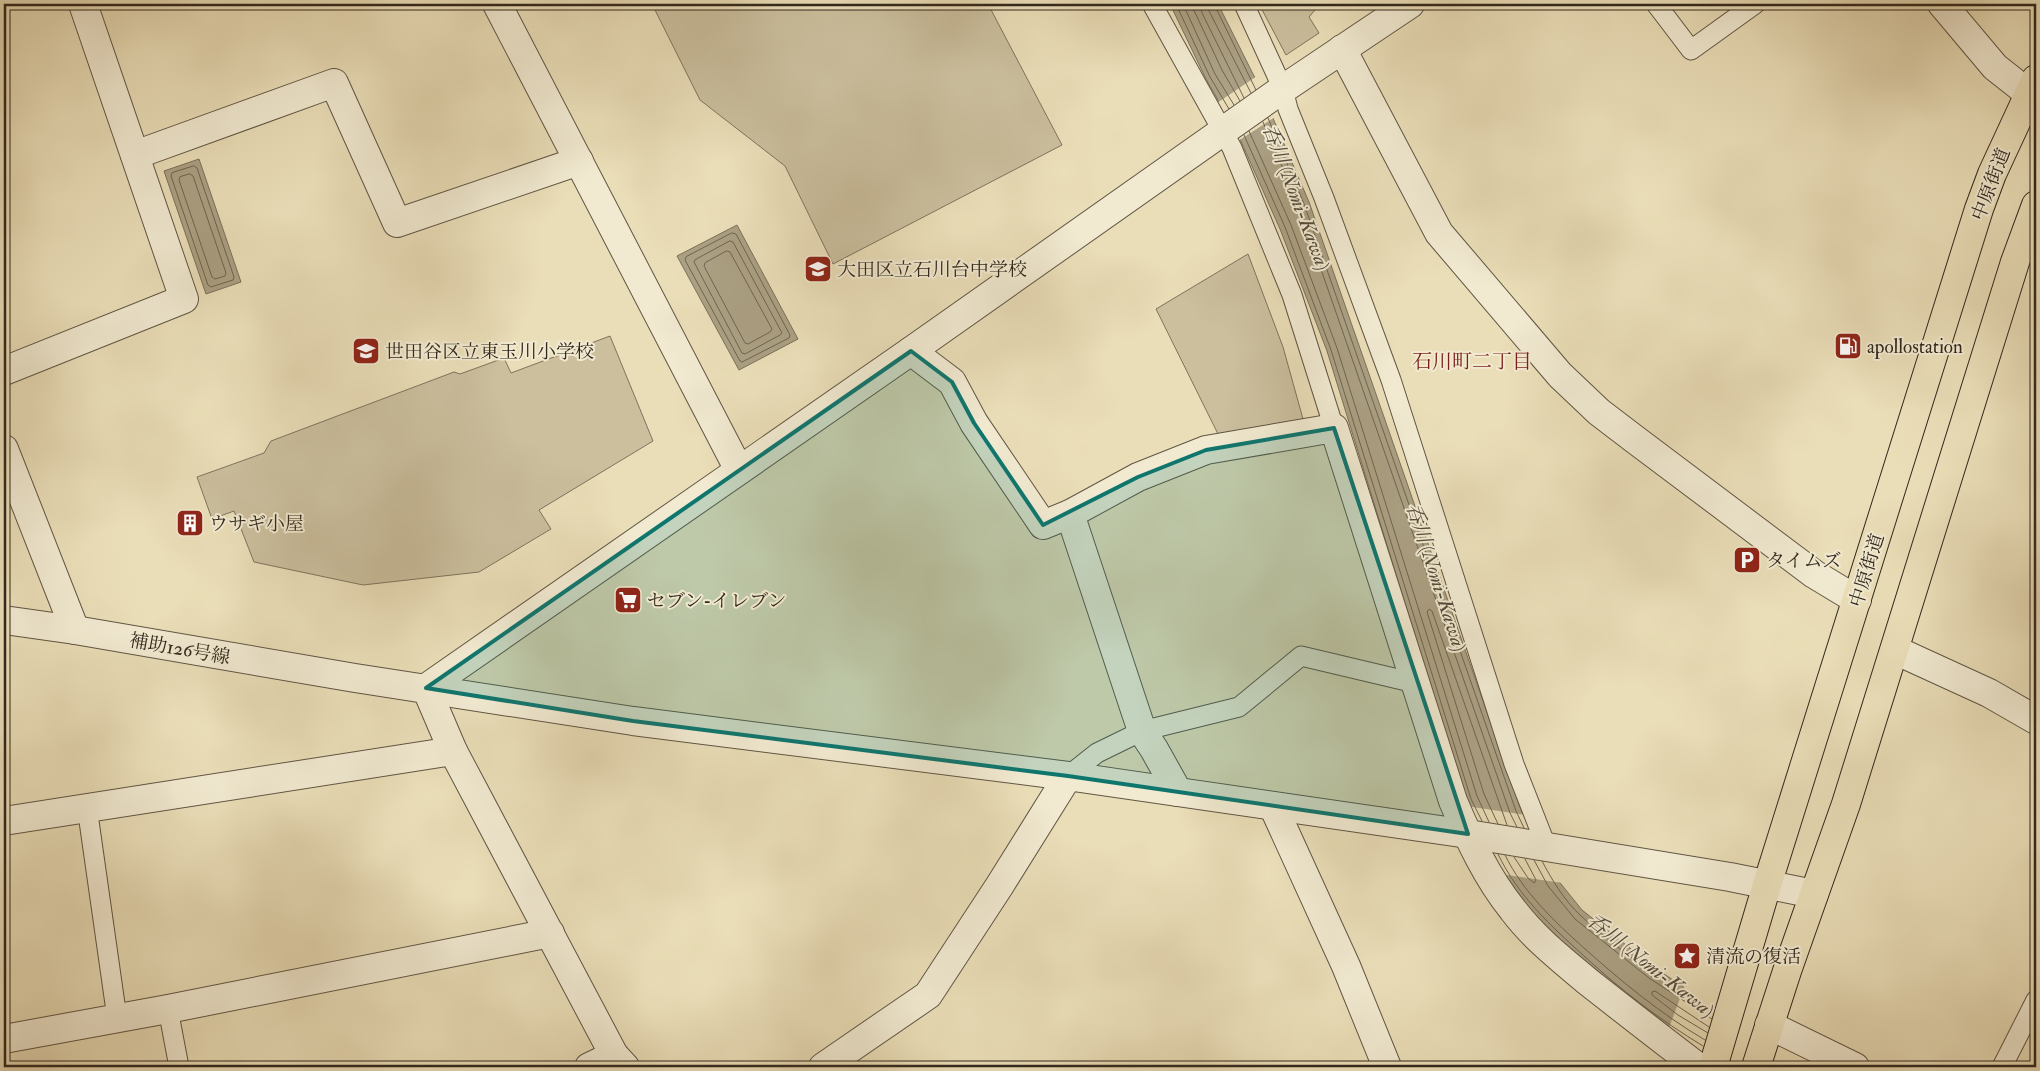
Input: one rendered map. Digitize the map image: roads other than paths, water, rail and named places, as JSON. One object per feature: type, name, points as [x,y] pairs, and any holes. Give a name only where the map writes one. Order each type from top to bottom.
[{"type":"main road","name":"中原街道","points":[[1708,1066],[1734,993],[1766,885],[1979,209],[2034,91]]},
{"type":"main road","points":[[1756,1067],[1814,894],[1836,836],[2015,262],[2036,205]]},
{"type":"street","points":[[4,371],[184,299],[83,4]]},
{"type":"street","points":[[497,4],[739,470]]},
{"type":"street","points":[[590,1067],[620,1061],[453,751],[426,688],[911,351],[1228,127],[1410,4]]},
{"type":"street","points":[[1942,4],[1996,67],[2034,91]]},
{"type":"street","points":[[1342,49],[1439,233],[1560,375],[1599,412],[1653,453],[1814,574],[1857,600]]},
{"type":"street","points":[[135,155],[334,83],[397,223],[579,161]]},
{"type":"street","points":[[911,351],[952,382],[974,423],[1043,525],[1070,514],[1138,477],[1206,450],[1334,428],[1453,800],[1484,865],[1512,910],[1540,941],[1607,997],[1708,1066]]},
{"type":"street","points":[[4,449],[75,630]]},
{"type":"street","points":[[1070,514],[1142,731],[1178,792]]},
{"type":"street","name":"補助126号線","points":[[4,620],[75,630],[355,678],[633,721],[1068,776],[1471,835],[1814,894]]},
{"type":"street","points":[[1895,650],[2035,716]]},
{"type":"street","points":[[4,821],[453,751]]},
{"type":"street","points":[[823,1067],[928,995],[1068,776]]},
{"type":"street","points":[[1274,806],[1346,966],[1387,1067]]},
{"type":"street","points":[[4,1040],[550,932]]},
{"type":"street","points":[[1768,1029],[1855,1067]]},
{"type":"lane","points":[[1152,4],[1228,127],[1236,156],[1292,296],[1334,428]]},
{"type":"lane","points":[[1244,4],[1324,198],[1391,380],[1514,764],[1547,848]]},
{"type":"lane","points":[[1656,4],[1691,50],[1755,4]]},
{"type":"lane","points":[[1068,776],[1097,753],[1142,731],[1239,707],[1301,656],[1415,683]]},
{"type":"lane","points":[[87,807],[117,1018]]},
{"type":"lane","points":[[2002,1067],[2036,1000]]},
{"type":"lane","points":[[168,1009],[179,1067]]},
{"type":"water","name":"呑川 (Nomi-Kawa)","points":[[1170,4],[1218,4],[1260,88],[1309,202],[1521,810],[1557,879],[1582,910],[1655,968],[1780,1051],[1814,1067],[1729,1067],[1667,1030],[1605,982],[1538,922],[1498,866],[1466,801],[1327,351],[1280,229],[1239,137],[1206,79]]},
{"type":"water","points":[[199,159],[241,282],[206,294],[164,171]]},
{"type":"water","points":[[737,225],[798,339],[739,370],[677,256]]},
{"type":"place","name":"大田区立石川台中学校","points":[[818,269]]},
{"type":"place","name":"apollostation","points":[[1848,346]]},
{"type":"place","name":"世田谷区立東玉川小学校","points":[[366,351]]},
{"type":"place","name":"ウサギ小屋","points":[[190,523]]},
{"type":"place","name":"タイムズ","points":[[1747,560]]},
{"type":"place","name":"セブン-イレブン","points":[[628,600]]},
{"type":"place","name":"清流の復活","points":[[1687,956]]},
{"type":"district","name":"石川町二丁目","points":[[1472,361]]}]
